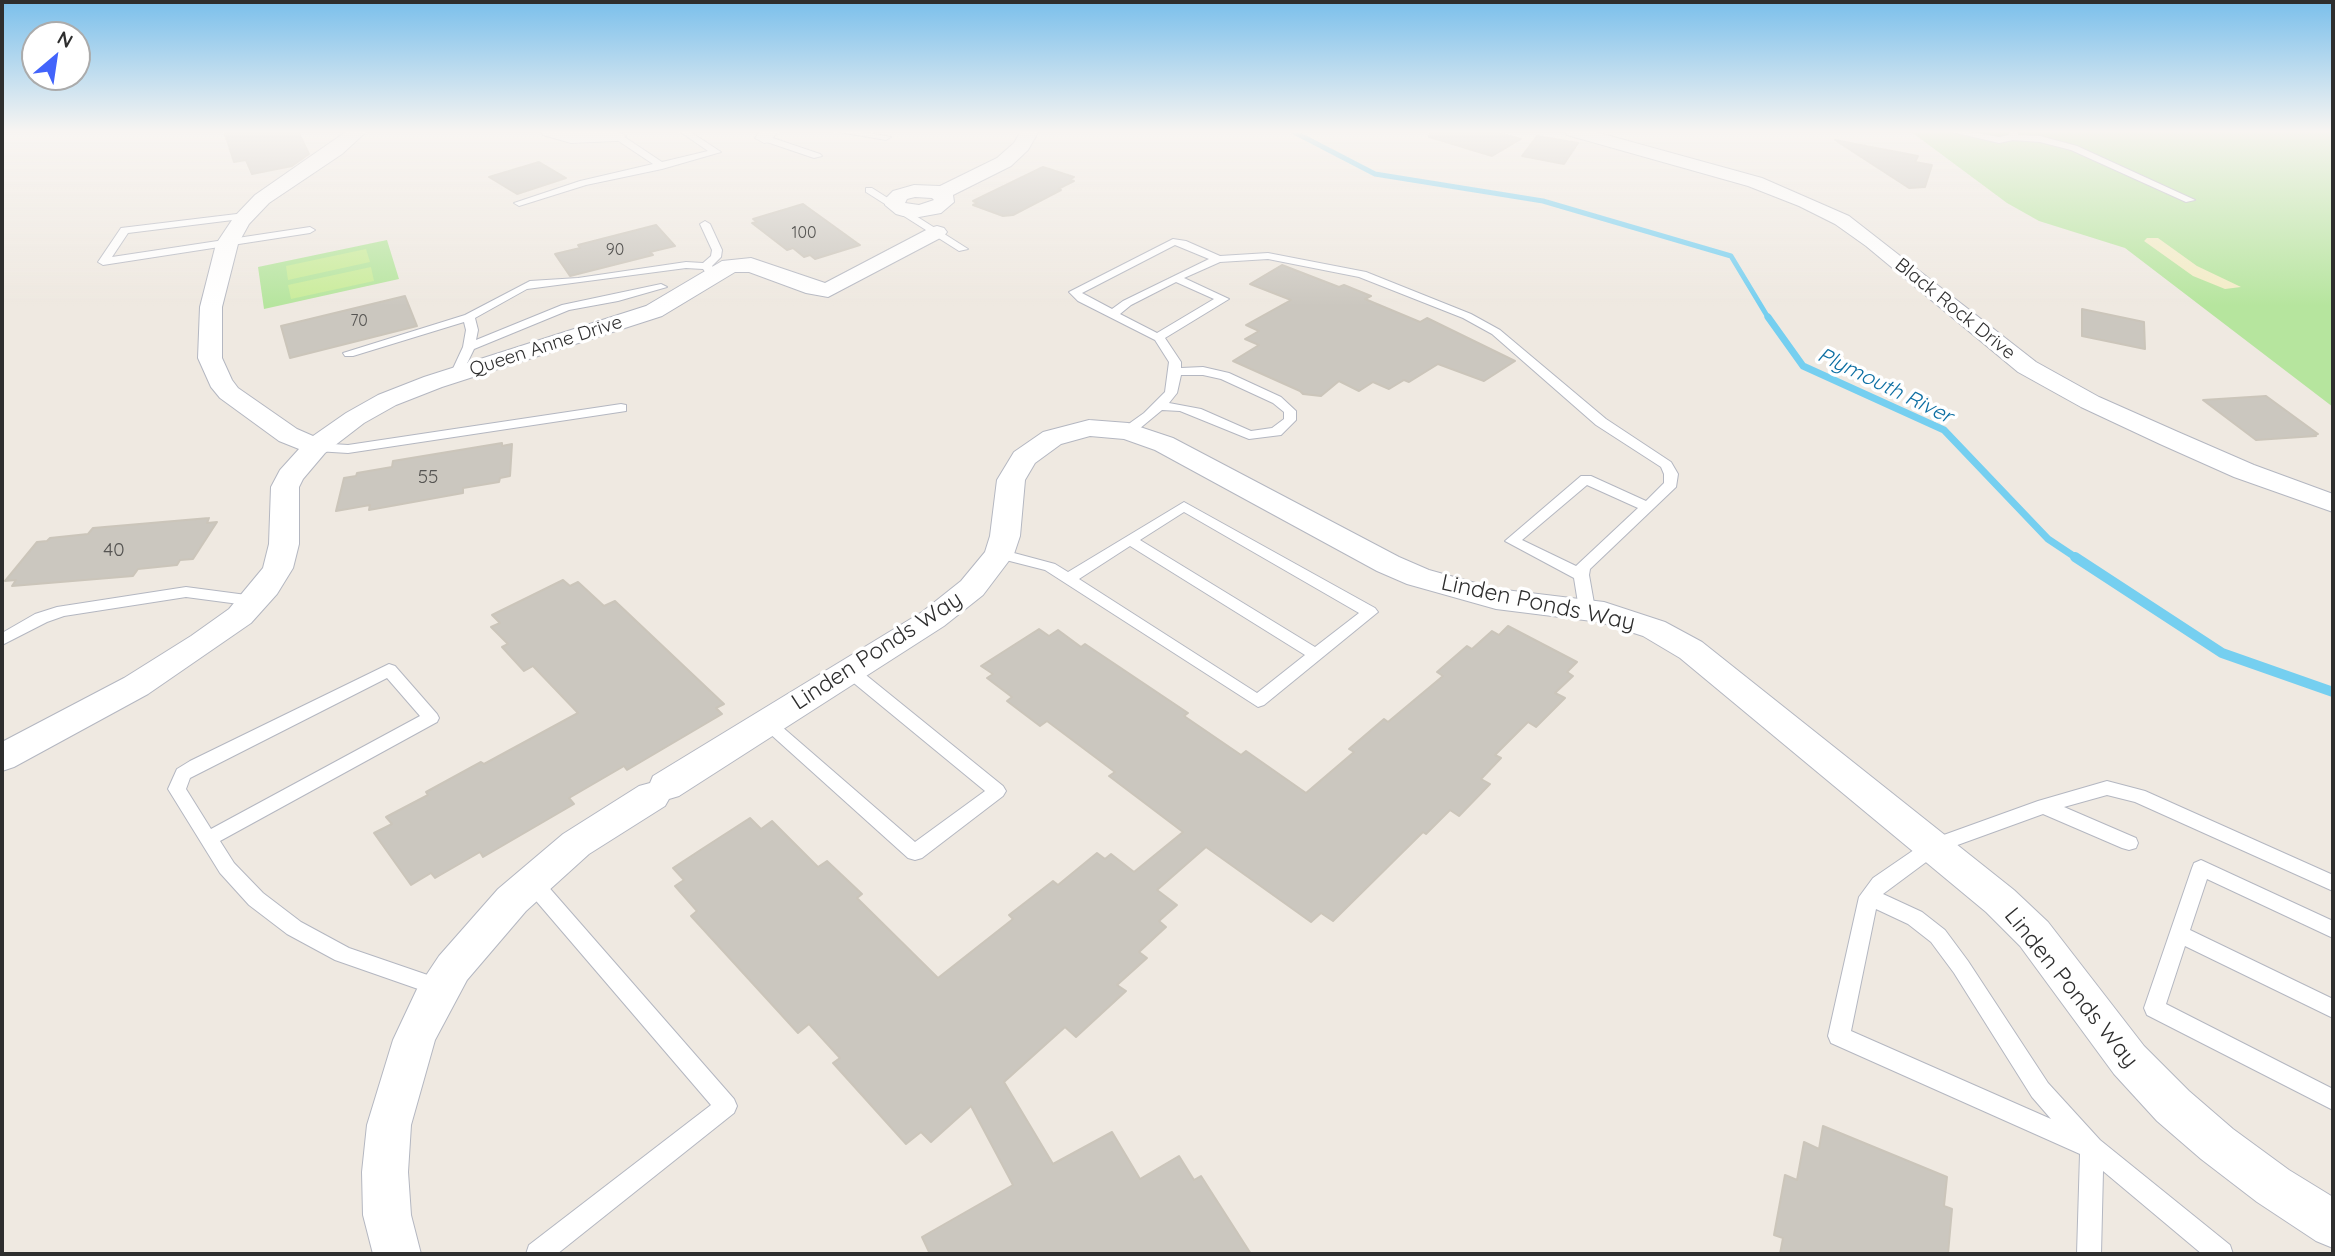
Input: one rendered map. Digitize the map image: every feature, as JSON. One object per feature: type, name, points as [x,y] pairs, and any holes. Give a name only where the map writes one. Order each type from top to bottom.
[{"type":"street","points":[[276,190],[245,216],[232,232],[227,244],[211,307],[210,358],[214,371],[229,393],[288,435],[316,447]]},
{"type":"street","points":[[898,208],[911,211],[934,209],[944,202],[945,199],[940,194],[949,190]]},
{"type":"street","name":"Black Rock Drive","points":[[1774,190],[1842,220],[1873,242],[2026,367],[2090,402],[2169,438],[2244,471],[2333,504]]},
{"type":"street","name":"Queen Anne Drive","points":[[2,758],[71,723],[178,660],[233,622],[254,601],[273,576],[281,559],[284,544],[285,487],[295,469],[341,426],[371,408],[456,375],[642,315],[667,294],[709,270],[751,265],[814,288],[828,290],[937,232]]},
{"type":"street","name":"Linden Ponds Way","points":[[397,1254],[387,1215],[385,1183],[389,1125],[414,1040],[453,968],[482,933],[532,882],[576,844],[953,605],[972,588],[999,554],[1005,536],[1011,480],[1024,458],[1052,438],[1069,432],[1107,428],[1128,431],[1164,444],[1388,564],[1418,577],[1496,599],[1587,610],[1630,619],[1691,650],[2000,901],[2034,934],[2101,1027],[2173,1106],[2228,1153],[2333,1224]]},
{"type":"lane","points":[[519,203],[562,190]]},
{"type":"lane","points":[[869,190],[963,249]]},
{"type":"lane","points":[[2167,190],[2190,200]]},
{"type":"lane","points":[[245,216],[125,230],[103,262],[310,230]]},
{"type":"lane","points":[[349,353],[469,317],[534,283],[578,281],[664,267],[709,270],[717,250],[705,224]]},
{"type":"lane","points":[[1128,431],[1161,406],[1171,394],[1175,362],[1169,349],[1159,338],[1082,299],[1075,292],[1173,242],[1182,243],[1219,259]]},
{"type":"lane","points":[[1114,314],[1127,303],[1219,259],[1268,256],[1362,274],[1467,316],[1496,332],[1601,422],[1666,465],[1671,474],[1671,484],[1583,567],[1581,575],[1587,610]]},
{"type":"lane","points":[[469,347],[566,307],[628,296],[667,294],[664,267]]},
{"type":"lane","points":[[1159,338],[1164,332],[1223,299],[1175,278]]},
{"type":"lane","points":[[456,375],[469,347],[472,330],[469,317]]},
{"type":"lane","points":[[1161,406],[1181,407],[1249,435],[1276,432],[1290,420],[1290,411],[1277,400],[1225,376],[1203,372],[1175,372]]},
{"type":"lane","points":[[316,447],[348,449],[621,408]]},
{"type":"lane","points":[[1581,575],[1511,541],[1586,479],[1647,507]]},
{"type":"lane","points":[[999,554],[1050,567],[1258,701],[1370,612],[1184,506],[1069,578]]},
{"type":"lane","points":[[1130,540],[1317,655]]},
{"type":"lane","points":[[2,640],[41,618],[62,611],[139,598],[186,592],[254,601]]},
{"type":"lane","points":[[208,839],[432,719],[389,670],[196,766],[183,775],[177,789],[208,839],[227,868],[256,899],[294,928],[342,954],[441,988]]},
{"type":"lane","points":[[767,723],[915,853],[997,791],[850,671]]},
{"type":"lane","points":[[2092,1148],[1839,1036],[1869,897],[1880,884],[1934,846],[2044,806],[2107,788],[2140,796],[2333,883]]},
{"type":"lane","points":[[2044,806],[2129,843]]},
{"type":"lane","points":[[2333,930],[2201,868],[2154,1008],[2333,1100]]},
{"type":"lane","points":[[532,882],[726,1106],[538,1254]]},
{"type":"lane","points":[[1869,897],[1915,918],[1938,936],[2040,1090],[2092,1148],[2221,1254]]},
{"type":"lane","points":[[2179,934],[2333,1009]]},
{"type":"lane","points":[[2090,1254],[2092,1148]]},
{"type":"green space","points":[[1989,190],[2333,190],[2333,407],[2125,248],[2039,221]]},
{"type":"green space","points":[[387,240],[399,279],[264,309],[258,267]]},
{"type":"green space","points":[[366,249],[370,262],[288,280],[286,266]]},
{"type":"green space","points":[[371,267],[374,281],[291,299],[288,285]]},
{"type":"sand","points":[[2147,238],[2158,238],[2197,266],[2241,287],[2225,289],[2193,276],[2144,241]]},
{"type":"building","points":[[510,190],[530,190],[517,194]]},
{"type":"building","points":[[996,190],[1061,190],[1013,215],[1003,216],[973,205],[977,203],[973,201]]},
{"type":"building","points":[[803,204],[860,245],[815,259],[810,255],[804,257],[793,248],[787,250],[752,223],[757,222],[753,219]]},
{"type":"building","points":[[656,225],[675,246],[650,252],[653,255],[570,276],[555,254],[580,248],[578,245]]},
{"type":"building","points":[[1282,265],[1371,296],[1365,299],[1420,322],[1427,318],[1515,361],[1484,381],[1438,364],[1409,382],[1404,380],[1389,389],[1373,382],[1359,391],[1339,381],[1321,396],[1303,394],[1233,361],[1259,345],[1245,339],[1259,331],[1246,325],[1291,300],[1250,284]]},
{"type":"building","points":[[405,296],[417,326],[290,358],[281,326]]},
{"type":"building","points":[[2082,309],[2144,322],[2145,349],[2082,336]]},
{"type":"building","points":[[2266,396],[2318,434],[2256,440],[2203,400]]},
{"type":"building","points":[[502,443],[502,446],[512,444],[510,476],[500,478],[499,482],[463,488],[463,493],[369,510],[370,505],[336,511],[344,478],[392,467],[393,461]]},
{"type":"building","points":[[209,518],[207,523],[217,522],[193,559],[180,560],[177,565],[138,569],[133,576],[12,586],[16,580],[5,581],[37,542],[88,534],[93,528]]},
{"type":"building","points":[[563,580],[570,586],[578,582],[604,606],[615,601],[724,704],[716,708],[722,714],[627,770],[624,766],[569,798],[574,804],[483,857],[480,852],[435,878],[431,873],[411,885],[374,833],[392,824],[386,817],[481,762],[484,764],[578,713],[533,666],[524,671],[502,647],[508,644],[491,627],[500,623],[492,615]]},
{"type":"building","points":[[1508,626],[1577,662],[1567,672],[1573,676],[1555,693],[1565,698],[1536,727],[1528,722],[1495,755],[1501,758],[1481,779],[1490,784],[1459,816],[1450,810],[1426,834],[1423,832],[1333,921],[1321,913],[1311,922],[1206,847],[1157,890],[1177,905],[1159,921],[1166,927],[1139,952],[1147,958],[1117,985],[1126,991],[1076,1037],[1065,1027],[1004,1082],[1053,1164],[1112,1132],[1140,1179],[1179,1156],[1194,1180],[1201,1176],[1251,1254],[930,1254],[922,1237],[1013,1185],[971,1106],[931,1142],[921,1132],[906,1144],[833,1063],[840,1058],[809,1024],[798,1033],[691,916],[697,911],[675,886],[684,880],[673,868],[750,818],[761,829],[772,821],[818,867],[827,861],[862,894],[857,898],[938,978],[1013,919],[1009,915],[1053,881],[1058,885],[1097,853],[1105,859],[1111,854],[1134,872],[1183,832],[1109,776],[1115,772],[1047,721],[1040,726],[1007,701],[1012,697],[987,678],[993,674],[981,666],[1039,629],[1049,636],[1058,630],[1081,647],[1085,644],[1188,713],[1184,716],[1241,755],[1246,751],[1306,793],[1354,752],[1349,749],[1384,719],[1388,722],[1443,676],[1437,672],[1467,646],[1472,649],[1492,631],[1499,635]]},
{"type":"building","points":[[1823,1126],[1947,1177],[1944,1206],[1952,1209],[1948,1254],[1780,1254],[1783,1238],[1774,1235],[1785,1175],[1797,1180],[1804,1142],[1819,1149]]},
{"type":"waterway","name":"Plymouth River","points":[[1472,190],[1543,201],[1731,256],[1769,319]]},
{"type":"waterway","name":"Plymouth River","points":[[1768,317],[1803,366],[1944,430],[2048,539],[2075,557]]},
{"type":"waterway","name":"Plymouth River","points":[[2075,557],[2222,653],[2333,692]]}]
